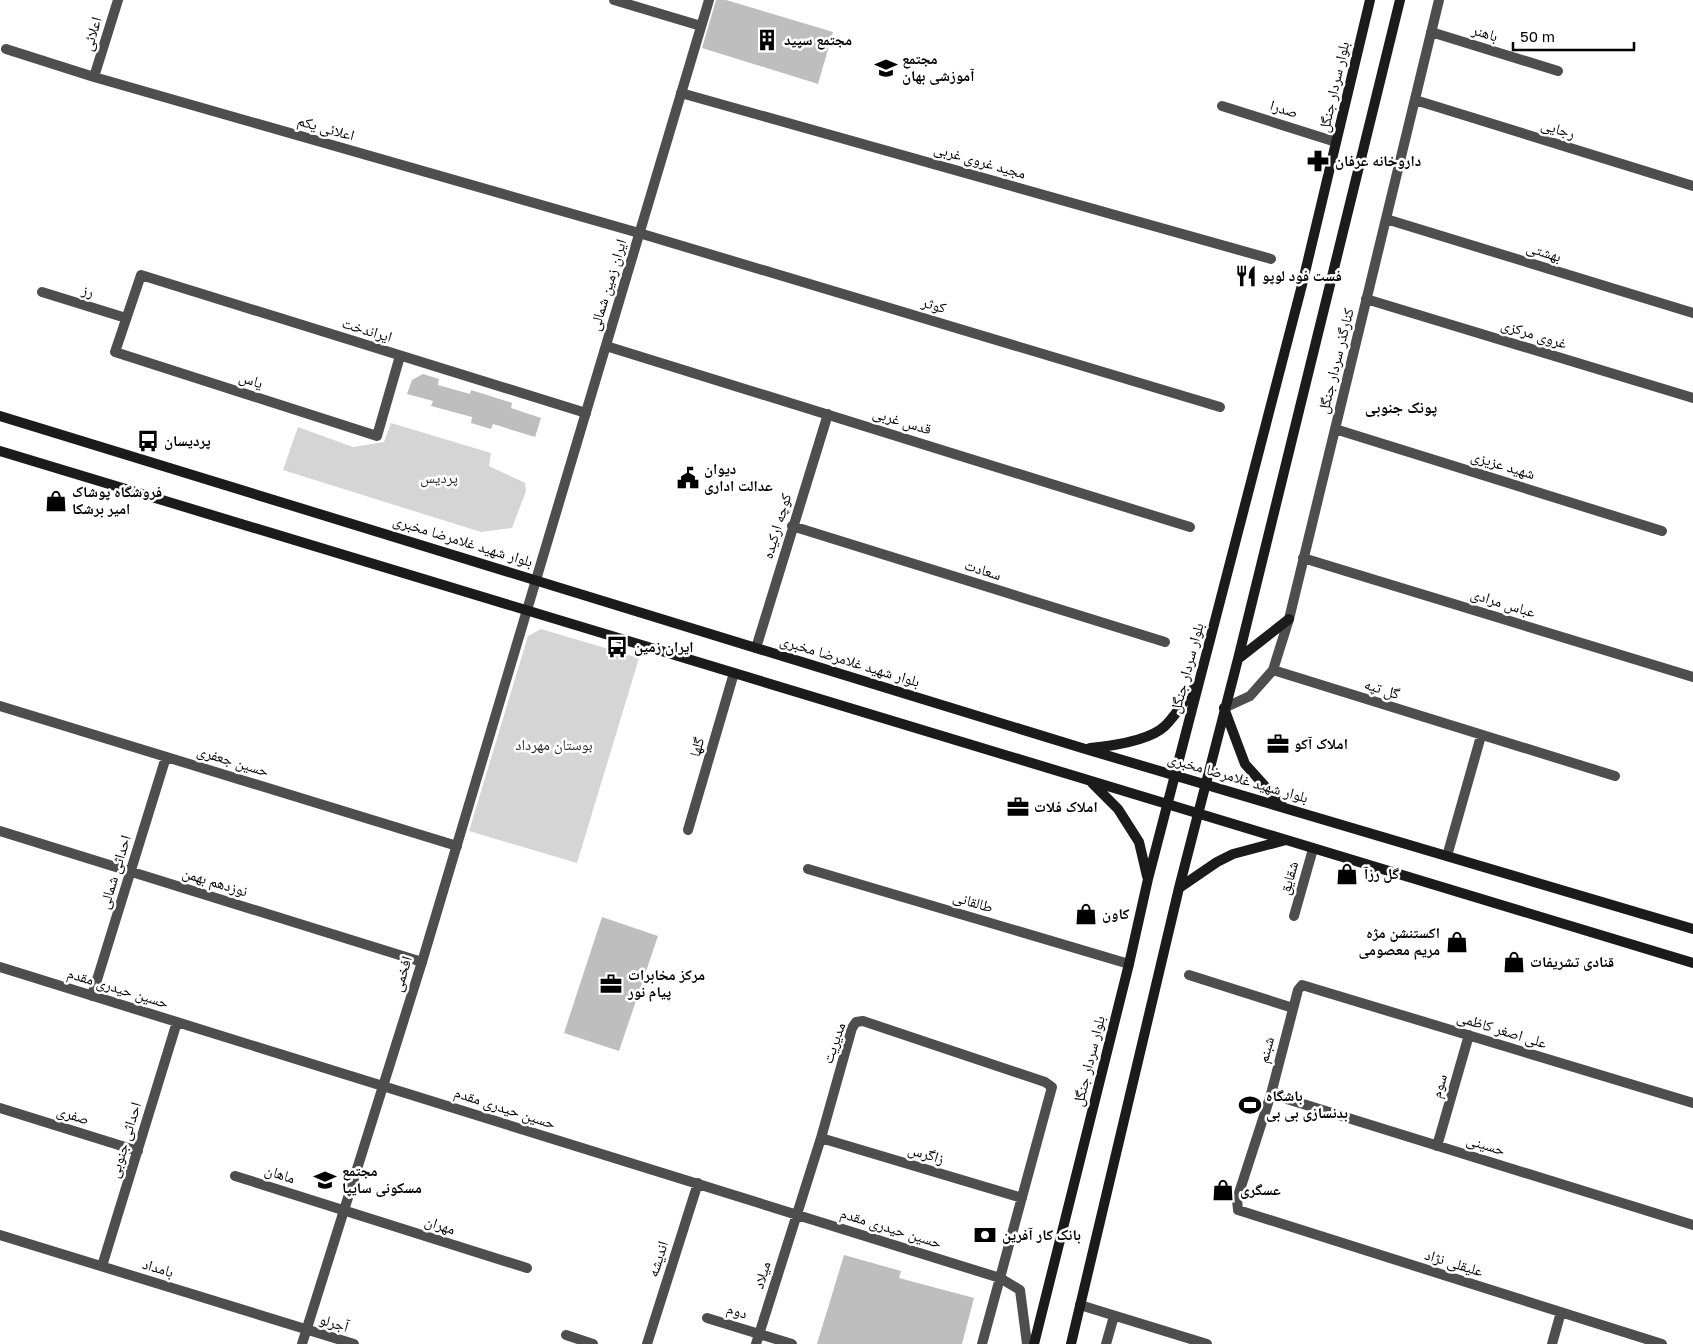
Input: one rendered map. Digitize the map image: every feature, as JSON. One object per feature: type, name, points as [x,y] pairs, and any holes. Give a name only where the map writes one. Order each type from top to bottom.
[{"type":"main road","name":"بلوار سردار جنگل","points":[[1034,1344],[1148,878],[1306,270],[1370,0]]},
{"type":"main road","points":[[1071,1344],[1179,888],[1238,659],[1400,0]]},
{"type":"main road","name":"بلوار شهید غلامرضا مخبری","points":[[0,416],[1082,748],[1693,929]]},
{"type":"main road","points":[[0,451],[1693,963]]},
{"type":"main road","points":[[1238,659],[1289,619]]},
{"type":"main road","points":[[1082,748],[1115,745],[1140,738],[1164,727],[1200,680]]},
{"type":"main road","points":[[1224,708],[1245,764],[1283,806]]},
{"type":"main road","points":[[1090,781],[1118,809],[1140,842],[1148,878]]},
{"type":"main road","points":[[1179,888],[1217,862],[1233,854],[1286,840]]},
{"type":"street","name":"اعلائی","points":[[94,77],[118,0]]},
{"type":"street","points":[[614,0],[701,26]]},
{"type":"street","name":"ایران زمین شمالی","points":[[527,611],[709,0]]},
{"type":"street","name":"کنارگذر سردار جنگل","points":[[1273,670],[1289,619],[1439,0]]},
{"type":"street","name":"باهنر","points":[[1431,32],[1558,71]]},
{"type":"street","name":"اعلائی یکم","points":[[6,49],[94,77],[640,233]]},
{"type":"street","name":"مجید غروی غربی","points":[[681,93],[1271,260]]},
{"type":"street","name":"رجایی","points":[[1415,100],[1693,186]]},
{"type":"street","name":"صدرا","points":[[1222,106],[1336,142]]},
{"type":"street","name":"بهشتی","points":[[1386,219],[1693,313]]},
{"type":"street","name":"کوثر","points":[[640,233],[1220,407]]},
{"type":"street","name":"یاس","points":[[141,275],[115,352],[377,436],[400,356]]},
{"type":"street","name":"ایراندخت","points":[[141,275],[586,413]]},
{"type":"street","name":"رز","points":[[42,292],[126,318]]},
{"type":"street","name":"غروی مرکزی","points":[[1366,299],[1693,398]]},
{"type":"street","name":"قدس غربی","points":[[606,346],[1190,527]]},
{"type":"street","name":"کوچه ارکیده","points":[[756,648],[828,414]]},
{"type":"street","name":"شهید عزیزی","points":[[1335,429],[1662,530]]},
{"type":"street","name":"سعادت","points":[[792,526],[1164,642]]},
{"type":"street","name":"عباس مرادی","points":[[1303,558],[1693,677]]},
{"type":"street","name":"افخمی","points":[[302,1344],[422,962],[527,611]]},
{"type":"street","points":[[1224,708],[1250,696],[1273,670]]},
{"type":"street","name":"گل تپه","points":[[1273,670],[1614,776]]},
{"type":"street","name":"گلها","points":[[688,830],[734,673]]},
{"type":"street","name":"حسین جعفری","points":[[0,706],[456,846]]},
{"type":"street","points":[[1447,856],[1481,736]]},
{"type":"street","name":"احداثی شمالی","points":[[92,996],[166,757]]},
{"type":"street","name":"نوزدهم بهمن","points":[[0,831],[422,962]]},
{"type":"street","name":"شقایق","points":[[1294,916],[1314,848]]},
{"type":"street","name":"طالقانی","points":[[808,869],[1128,964]]},
{"type":"street","name":"حسین حیدری مقدم","points":[[0,967],[1000,1278],[1020,1290],[1027,1344]]},
{"type":"street","points":[[1189,975],[1293,1008]]},
{"type":"street","name":"شبنم","points":[[1238,1210],[1237,1199],[1271,1094],[1293,1008],[1302,985]]},
{"type":"street","name":"علی اصغر کاظمی","points":[[1302,985],[1693,1103]]},
{"type":"street","name":"مدیریت","points":[[796,1214],[856,1022],[863,1021],[1036,1079],[1052,1087],[1022,1198]]},
{"type":"street","name":"احداثی جنوبی","points":[[102,1266],[178,1022]]},
{"type":"street","name":"سوم","points":[[1438,1146],[1469,1036]]},
{"type":"street","name":"حسینی","points":[[1271,1094],[1693,1225]]},
{"type":"street","name":"صفری","points":[[0,1108],[138,1151]]},
{"type":"street","name":"زاگرس","points":[[821,1138],[1022,1198]]},
{"type":"street","name":"ماهان","points":[[235,1176],[344,1210]]},
{"type":"street","name":"اندیشه","points":[[647,1344],[698,1183]]},
{"type":"street","points":[[982,1344],[1022,1198]]},
{"type":"street","name":"مهران","points":[[344,1210],[527,1268]]},
{"type":"street","name":"علیقلی نژاد","points":[[1238,1210],[1662,1344]]},
{"type":"street","name":"میلاد","points":[[758,1339],[796,1214]]},
{"type":"street","name":"بامداد","points":[[0,1235],[306,1330]]},
{"type":"street","points":[[1080,1306],[1207,1344]]},
{"type":"street","points":[[1552,1344],[1561,1312]]},
{"type":"street","points":[[1106,1344],[1114,1316]]},
{"type":"street","name":"دوم","points":[[707,1318],[758,1339],[792,1344]]},
{"type":"street","name":"آجرلو","points":[[306,1330],[354,1344]]},
{"type":"street","points":[[566,1335],[593,1344]]},
{"type":"green space","name":"پردیس","points":[[391,423],[491,453],[489,466],[525,483],[526,491],[512,528],[481,532],[283,470],[298,427],[353,447],[384,442]]},
{"type":"green space","name":"بوستان مهرداد","points":[[541,629],[639,658],[577,863],[469,831],[528,636]]},
{"type":"building","name":"مجتمع سپید","points":[[716,0],[726,0],[833,32],[818,84],[702,48]]},
{"type":"building","points":[[423,374],[439,379],[438,385],[470,394],[471,390],[512,403],[511,408],[541,418],[535,437],[493,424],[491,429],[471,423],[472,417],[431,406],[433,401],[407,394],[412,380]]},
{"type":"building","name":"مرکز مخابرات پیام نور","points":[[602,917],[658,936],[619,1051],[564,1033]]},
{"type":"building","points":[[844,1255],[901,1271],[899,1278],[974,1298],[962,1344],[817,1344]]},
{"type":"place","name":"مجتمع سپید","points":[[767,40]]},
{"type":"place","name":"مجتمع آموزشی بهان","points":[[886,68]]},
{"type":"place","name":"داروخانه عرفان","points":[[1318,161]]},
{"type":"place","name":"فست فود لوپو","points":[[1246,276]]},
{"type":"place","name":"پردیسان","points":[[148,441]]},
{"type":"place","name":"دیوان عدالت اداری","points":[[688,478]]},
{"type":"place","name":"فروشگاه پوشاک امیر برشکا","points":[[56,501]]},
{"type":"place","name":"ایران زمین","points":[[617,647]]},
{"type":"place","name":"املاک آکو","points":[[1278,744]]},
{"type":"place","name":"املاک فلات","points":[[1018,807]]},
{"type":"place","name":"گل رزآ","points":[[1347,874]]},
{"type":"place","name":"کاون","points":[[1086,914]]},
{"type":"place","name":"اکستنشن مژه مریم معصومی","points":[[1457,942]]},
{"type":"place","name":"قنادی تشریفات","points":[[1514,962]]},
{"type":"place","name":"مرکز مخابرات پیام نور","points":[[611,984]]},
{"type":"place","name":"باشگاه بدنسازی بی بی","points":[[1250,1105]]},
{"type":"place","name":"مجتمع مسکونی سایپا","points":[[325,1180]]},
{"type":"place","name":"عسگری","points":[[1223,1190]]},
{"type":"place","name":"بانک کار آفرین","points":[[985,1235]]},
{"type":"district","name":"پونک جنوبی","points":[[1401,407]]}]
